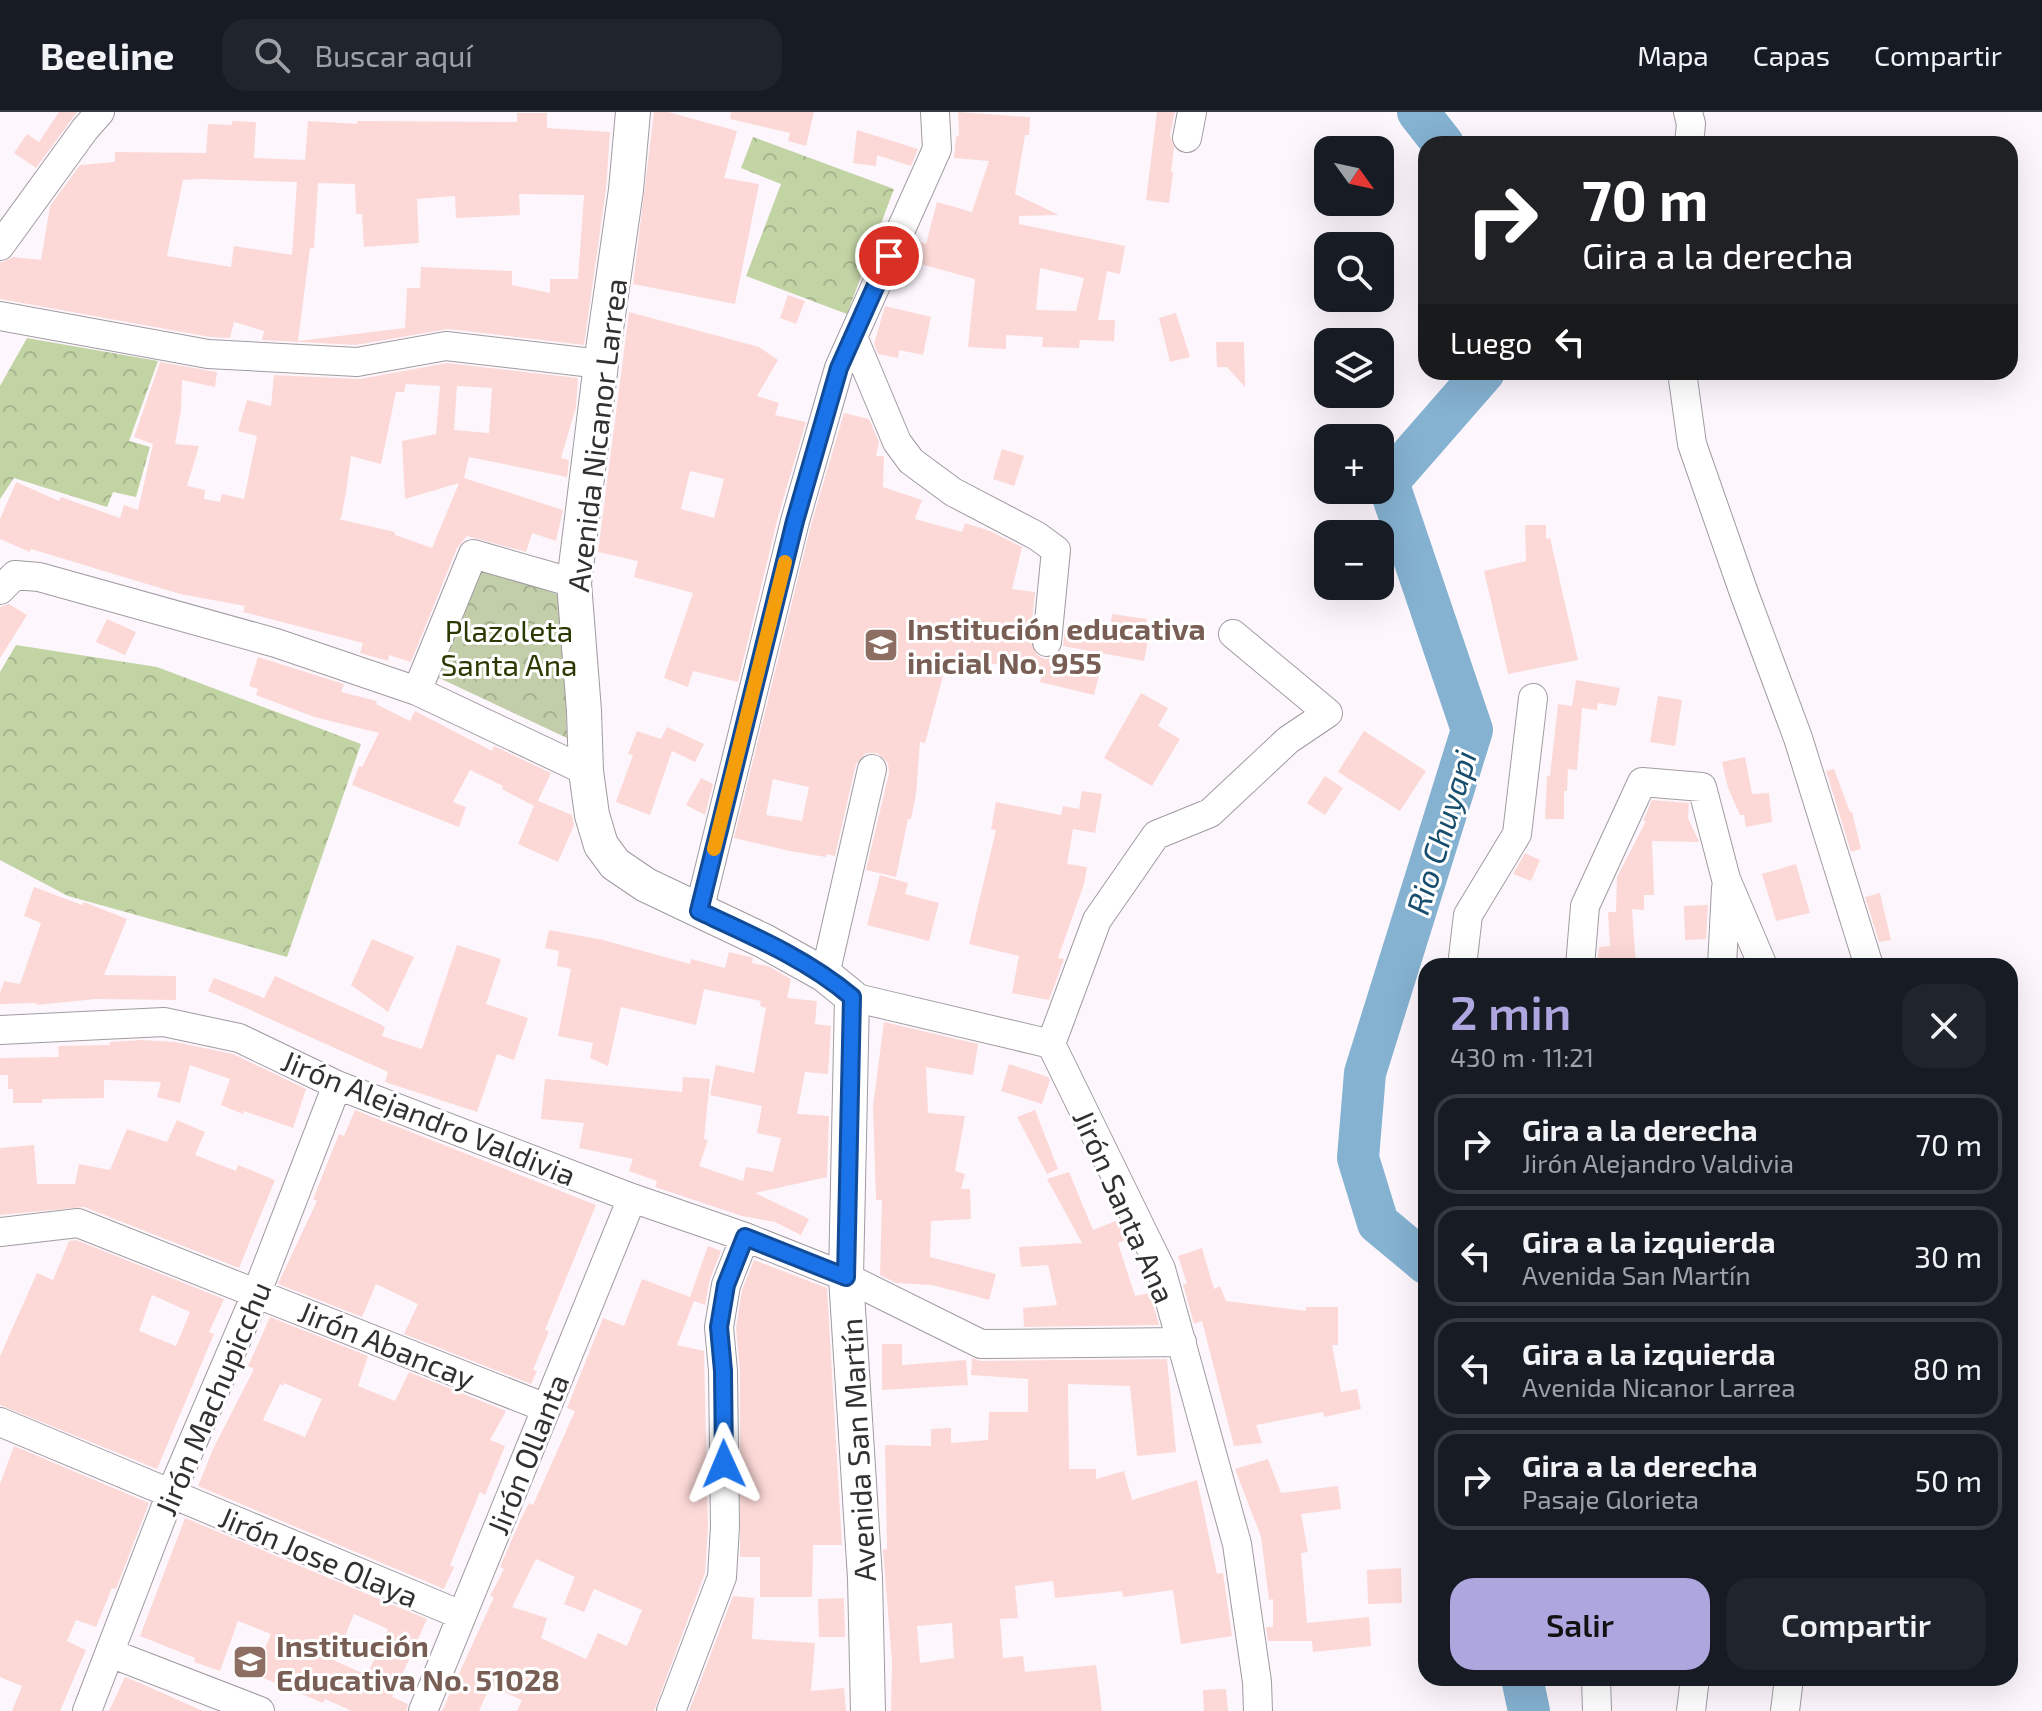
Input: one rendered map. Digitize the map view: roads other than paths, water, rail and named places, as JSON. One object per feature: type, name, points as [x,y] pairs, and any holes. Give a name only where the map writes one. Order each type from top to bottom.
[{"type":"main road","name":"Avenida Nicanor Larrea","points":[[633,112],[626,190],[574,583],[586,771],[592,815],[601,845],[615,864],[646,885],[764,941],[825,975],[852,997]]},
{"type":"main road","name":"Avenida San Martín","points":[[852,997],[846,1277],[865,1578],[868,1711]]},
{"type":"street","points":[[0,246],[100,112]]},
{"type":"street","points":[[699,911],[795,521],[839,368],[937,149],[935,112]]},
{"type":"street","points":[[1688,112],[1690,136]]},
{"type":"street","points":[[0,316],[208,354],[357,362],[446,346],[601,364]]},
{"type":"street","points":[[853,337],[897,442],[911,461],[953,492],[1037,536],[1056,550],[1047,642]]},
{"type":"street","points":[[1683,380],[1692,444],[1798,738],[1867,958]]},
{"type":"street","points":[[417,691],[473,554],[574,583]]},
{"type":"street","points":[[0,590],[15,575],[39,577],[276,643],[417,691],[586,771]]},
{"type":"street","points":[[852,997],[1051,1044],[1097,920],[1156,835],[1210,813],[1288,740],[1328,713],[1233,634]]},
{"type":"street","points":[[1463,958],[1468,915],[1517,834],[1533,698]]},
{"type":"street","points":[[825,975],[872,769]]},
{"type":"street","points":[[1581,958],[1585,906],[1642,782],[1702,787],[1726,879],[1760,958]]},
{"type":"street","points":[[1722,958],[1726,879]]},
{"type":"street","name":"Jirón Alejandro Valdivia","points":[[0,1030],[164,1022],[239,1038],[337,1085],[846,1277],[981,1344],[1182,1342]]},
{"type":"street","name":"Jirón Santa Ana","points":[[1051,1044],[1161,1269],[1237,1544],[1257,1682],[1258,1711]]},
{"type":"street","name":"Jirón Machupicchu","points":[[87,1711],[171,1493],[257,1292],[337,1085]]},
{"type":"street","name":"Jirón Ollanta","points":[[423,1711],[632,1198]]},
{"type":"street","name":"Jirón Abancay","points":[[0,1232],[78,1223],[546,1408]]},
{"type":"street","points":[[671,1711],[722,1577],[725,1526],[719,1327],[726,1285],[745,1237]]},
{"type":"street","name":"Jirón Jose Olaya","points":[[0,1422],[461,1615]]},
{"type":"street","points":[[110,1653],[260,1711]]},
{"type":"street","points":[[1596,1686],[1597,1711]]},
{"type":"street","points":[[1691,1711],[1694,1686]]},
{"type":"street","points":[[1785,1711],[1788,1686]]},
{"type":"waterway","name":"Rio Chuyapi","points":[[1418,112],[1437,136]]},
{"type":"waterway","name":"Rio Chuyapi","points":[[1418,1256],[1378,1223],[1358,1158],[1365,1073],[1472,730],[1388,482],[1477,380]]},
{"type":"waterway","name":"Rio Chuyapi","points":[[1524,1686],[1529,1711]]},
{"type":"place","name":"Institución educativa inicial No. 955","points":[[881,645]]},
{"type":"place","name":"Institución Educativa No. 51028","points":[[250,1662]]},
{"type":"park label","name":"Plazoleta Santa Ana","points":[[509,647]]}]
